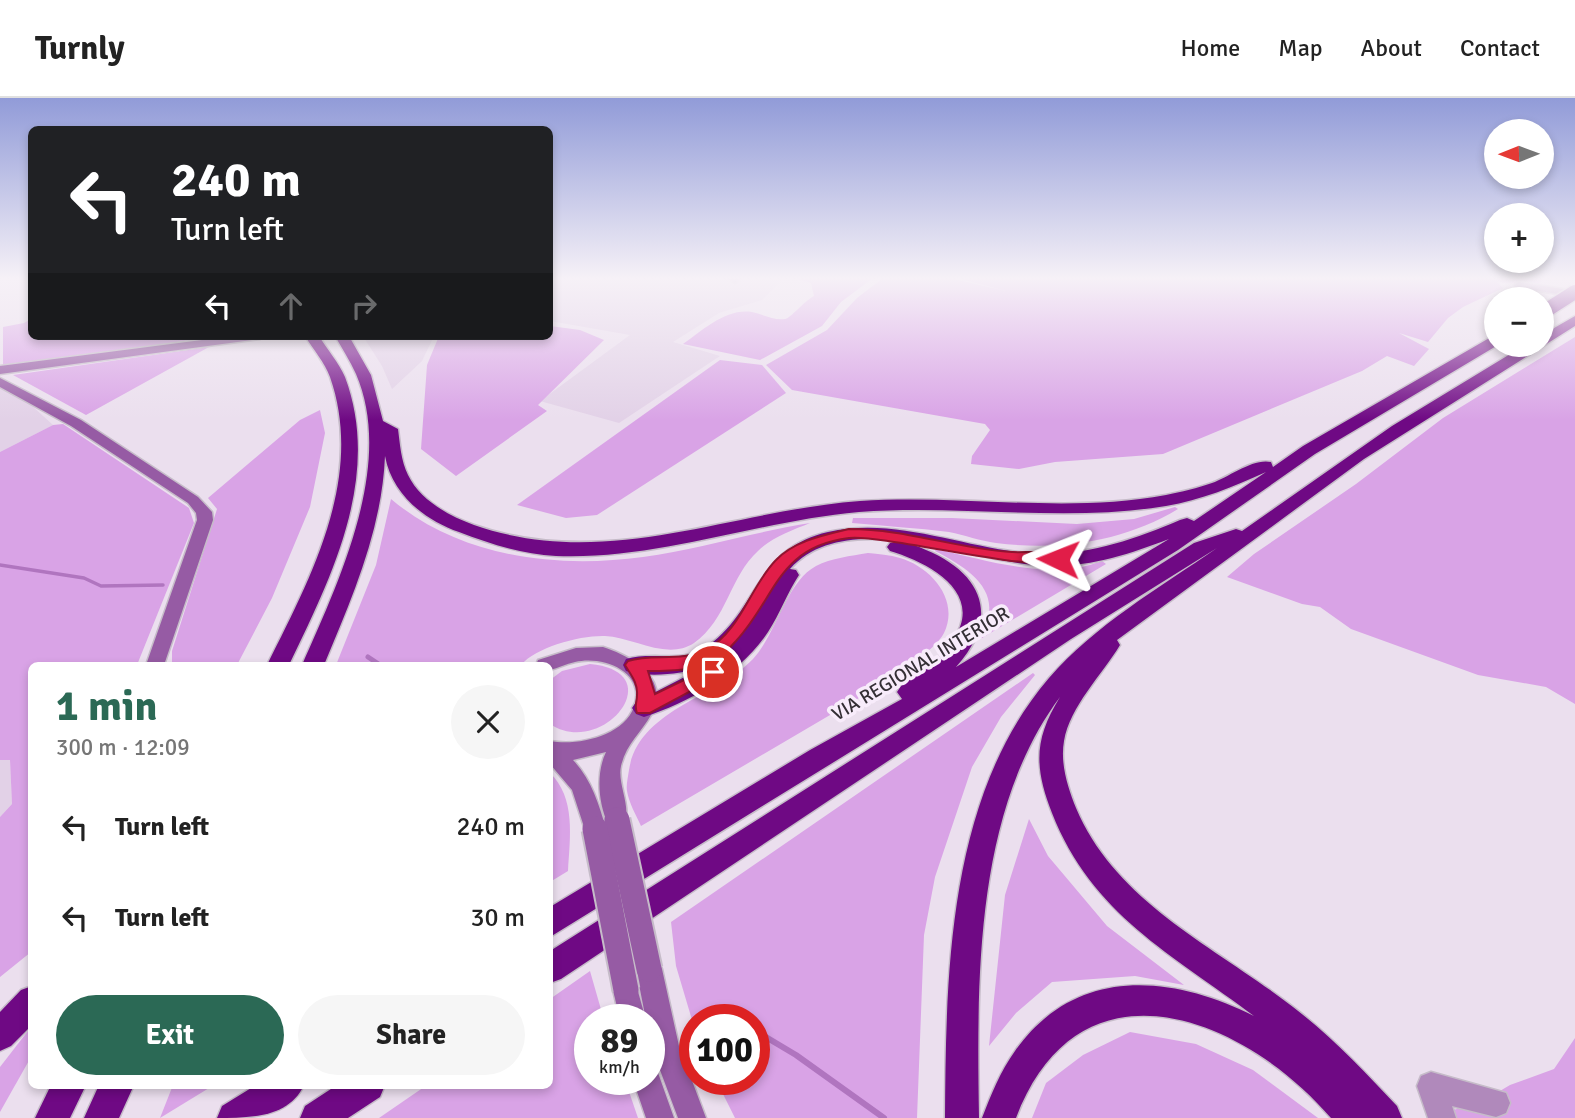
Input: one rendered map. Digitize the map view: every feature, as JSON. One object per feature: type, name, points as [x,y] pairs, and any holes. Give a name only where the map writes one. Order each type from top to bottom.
[{"type":"highway","points":[[279,662],[324,564],[345,496],[350,459],[350,422],[343,387],[330,361],[315,340]]},
{"type":"highway","points":[[314,662],[359,554],[371,504],[377,458],[374,423],[363,378],[344,340]]},
{"type":"highway","name":"VIA REGIONAL INTERIOR","points":[[553,921],[819,757],[896,714],[1171,546],[1309,450],[1484,347]]},
{"type":"highway","points":[[962,1118],[961,1010],[976,882],[991,817],[1020,740],[1060,679],[1118,629],[1379,440],[1515,357]]},
{"type":"highway","points":[[374,423],[390,429],[399,476],[416,498],[441,517],[472,532],[506,542],[582,550],[651,544],[775,519],[858,507],[904,505],[1101,510],[1147,504],[1222,487],[1278,459],[1309,450]]},
{"type":"highway","points":[[634,665],[696,661],[716,652],[744,622],[768,579],[782,562],[803,548],[828,539],[849,534],[871,534],[1005,556],[1077,559],[1111,554],[1138,545],[1224,507]]},
{"type":"highway","points":[[553,966],[1201,547],[1261,526]]},
{"type":"highway","points":[[644,708],[727,664],[746,646],[760,627],[783,582],[797,566],[814,556],[836,548],[876,545],[916,552],[935,560],[951,571],[972,603],[972,619],[967,635],[941,668],[819,757]]},
{"type":"highway","points":[[1118,629],[1099,663],[1061,717],[1053,737],[1050,767],[1066,822],[1086,858],[1118,896],[1155,928],[1280,1017],[1337,1065],[1385,1118]]},
{"type":"highway","points":[[999,1118],[1018,1073],[1051,1035],[1078,1014],[1109,1003],[1151,1002],[1203,1011],[1253,1033],[1304,1068],[1353,1118]]},
{"type":"highway","points":[[0,1035],[28,1005]]},
{"type":"highway","points":[[52,1118],[67,1089]]},
{"type":"highway","points":[[234,1118],[281,1089]]},
{"type":"highway","points":[[317,1118],[362,1089]]},
{"type":"main road","points":[[0,370],[229,340]]},
{"type":"main road","points":[[2,385],[76,423],[193,500],[204,512],[205,520],[156,662]]},
{"type":"main road","points":[[551,662],[580,653],[600,652],[619,656],[634,665],[643,677],[647,692],[644,708],[611,760],[605,823],[629,1004]]},
{"type":"main road","points":[[553,751],[594,748],[628,730]]},
{"type":"main road","points":[[553,753],[580,781],[588,799],[605,823],[649,969],[665,1046],[692,1118]]},
{"type":"main road","points":[[652,1095],[660,1118]]},
{"type":"street","points":[[1442,1118],[1431,1086],[1496,1103]]},
{"type":"shaded area","points":[[28,326],[28,340],[191,340],[3,366],[3,327]]},
{"type":"shaded area","points":[[553,326],[580,330],[604,340],[538,405],[547,411],[456,476],[421,449],[427,365],[437,340],[553,340]]},
{"type":"shaded area","points":[[576,326],[699,326],[673,342],[720,356],[619,423],[540,401],[630,335]]},
{"type":"shaded area","points":[[709,326],[822,326],[760,360],[683,344]]},
{"type":"shaded area","points":[[831,326],[1442,326],[1428,342],[1399,333],[1429,349],[1414,366],[1387,356],[1362,371],[1163,454],[1055,462],[1019,469],[971,464],[972,456],[990,430],[985,424],[792,390],[766,365]]},
{"type":"shaded area","points":[[1575,337],[1575,704],[1546,687],[1478,675],[1351,629],[1320,607],[1302,604],[1227,577],[1254,554],[1356,484],[1443,418],[1542,357],[1554,357],[1554,350]]},
{"type":"shaded area","points":[[366,340],[432,340],[422,361],[392,389],[382,366]]},
{"type":"shaded area","points":[[209,347],[86,415],[13,375]]},
{"type":"shaded area","points":[[720,360],[762,365],[786,393],[597,515],[566,518],[517,505]]},
{"type":"shaded area","points":[[0,377],[53,425],[0,452]]},
{"type":"shaded area","points":[[320,410],[325,433],[310,507],[272,598],[239,662],[172,662],[172,651],[217,509],[208,498],[300,420]]},
{"type":"shaded area","points":[[63,424],[189,508],[194,523],[138,662],[28,662],[28,954],[0,977],[0,817],[12,804],[10,760],[0,760],[0,452],[53,425]]},
{"type":"shaded area","points":[[391,499],[418,519],[478,546],[510,554],[576,561],[664,554],[810,523],[776,538],[758,551],[741,573],[705,633],[694,643],[673,650],[650,647],[616,637],[595,636],[548,648],[524,662],[337,662],[376,565]]},
{"type":"shaded area","points":[[1175,507],[1178,509],[1157,520],[1113,536],[1044,546],[996,543],[949,532],[852,523],[853,518],[952,518],[1077,524],[1134,519]]},
{"type":"shaded area","points":[[936,549],[1019,567],[1041,569],[1082,567],[1102,561],[1106,564],[982,638],[979,636],[987,621],[989,608],[987,595],[972,575],[935,551]]},
{"type":"shaded area","points":[[868,553],[911,562],[940,586],[948,609],[948,621],[939,640],[913,663],[876,688],[641,826],[629,800],[627,786],[635,750],[647,733],[681,706],[720,684],[753,659],[769,636],[789,596],[806,574],[828,561]]},
{"type":"shaded area","points":[[590,664],[614,670],[626,682],[628,696],[621,710],[607,723],[590,731],[570,732],[553,725],[553,678],[562,671]]},
{"type":"shaded area","points":[[1033,673],[1035,675],[1001,717],[972,767],[935,877],[924,935],[917,1118],[735,1118],[724,1095],[770,1095],[770,1004],[687,1004],[676,966],[671,922]]},
{"type":"shaded area","points":[[10,759],[12,804],[0,817],[0,760]]},
{"type":"shaded area","points":[[553,777],[568,806],[568,871],[553,880]]},
{"type":"shaded area","points":[[1029,819],[1048,856],[1107,926],[1184,985],[1135,976],[1052,982],[1016,1013],[989,1046],[1005,895]]},
{"type":"shaded area","points":[[590,971],[599,1004],[574,1004],[574,1095],[630,1095],[638,1118],[379,1118],[421,1089],[553,1089],[553,997]]},
{"type":"shaded area","points":[[28,1031],[28,1062],[0,1112],[0,1067]]},
{"type":"shaded area","points":[[1130,1032],[1196,1044],[1253,1070],[1318,1118],[1032,1118],[1046,1083],[1083,1055]]},
{"type":"shaded area","points":[[1575,1038],[1575,1118],[1437,1118],[1440,1113],[1478,1104],[1510,1085],[1554,1069]]},
{"type":"shaded area","points":[[171,1089],[207,1089],[160,1118]]},
{"type":"waterway","points":[[0,565],[84,578],[101,586],[163,585]]},
{"type":"waterway","points":[[368,657],[376,662]]},
{"type":"waterway","points":[[770,1040],[884,1118]]},
{"type":"route","points":[[713,672],[644,708],[647,692],[643,677],[634,665],[696,661],[716,652],[744,622],[768,579],[782,562],[803,548],[828,539],[849,534],[898,536],[1005,556],[1058,559]]}]
